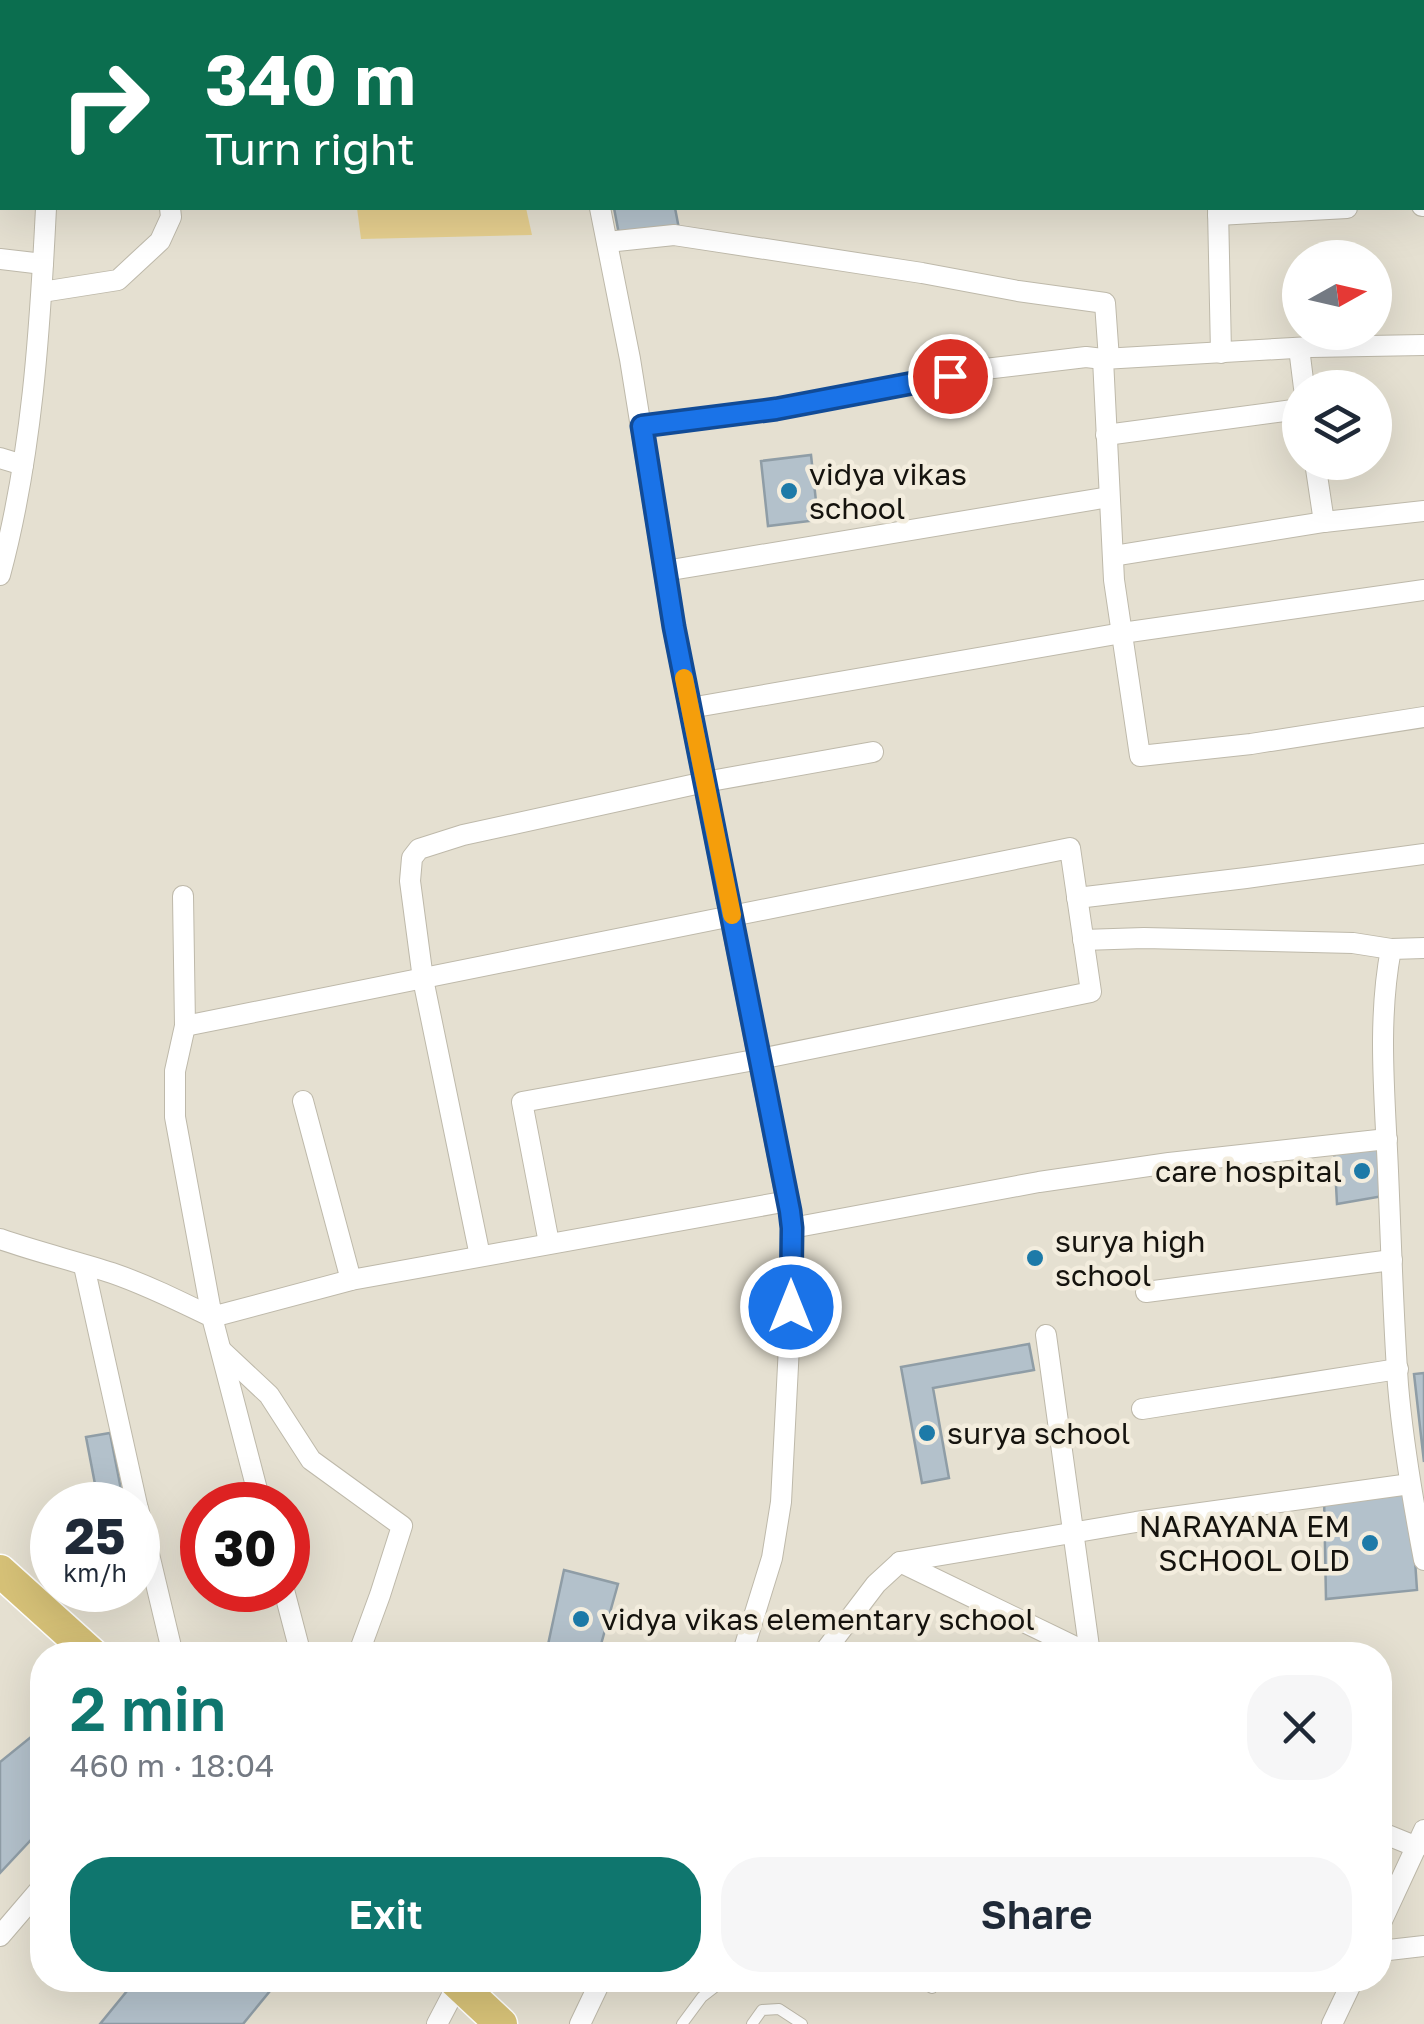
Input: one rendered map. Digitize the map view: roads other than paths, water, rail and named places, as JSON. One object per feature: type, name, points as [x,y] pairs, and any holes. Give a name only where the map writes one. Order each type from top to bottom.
[{"type":"main road","points":[[0,1571],[79,1642]]},
{"type":"main road","points":[[468,1992],[500,2024]]},
{"type":"street","points":[[0,576],[23,465],[42,292],[46,210]]},
{"type":"street","points":[[42,292],[118,280],[160,241],[170,210]]},
{"type":"street","points":[[600,210],[690,708],[792,1228],[782,1502],[772,1558],[746,1642]]},
{"type":"street","points":[[1221,353],[1218,212],[1283,210]]},
{"type":"street","points":[[607,242],[674,236],[1105,303],[1112,556],[1140,756],[1250,744],[1424,717]]},
{"type":"street","points":[[0,259],[43,264]]},
{"type":"street","points":[[1392,345],[1424,344]]},
{"type":"street","points":[[642,426],[776,409],[985,369],[1086,357],[1282,349]]},
{"type":"street","points":[[1106,436],[1282,412]]},
{"type":"street","points":[[0,458],[23,465]]},
{"type":"street","points":[[1318,480],[1324,522]]},
{"type":"street","points":[[665,570],[1109,497]]},
{"type":"street","points":[[1112,556],[1324,522],[1424,511]]},
{"type":"street","points":[[690,708],[1122,633],[1424,590]]},
{"type":"street","points":[[480,1256],[424,979],[410,881],[412,858],[419,849],[705,782],[873,752]]},
{"type":"street","points":[[185,1026],[1070,848],[1091,992],[760,1060],[522,1102],[549,1242]]},
{"type":"street","points":[[1077,898],[1424,854]]},
{"type":"street","points":[[183,896],[185,1026],[175,1071],[175,1117],[212,1317],[255,1482]]},
{"type":"street","points":[[1083,940],[1144,938],[1424,948]]},
{"type":"street","points":[[1392,949],[1384,1016],[1392,1260],[1410,1484],[1424,1560]]},
{"type":"street","points":[[304,1100],[351,1280]]},
{"type":"street","points":[[792,1228],[1057,1179],[1387,1139]]},
{"type":"street","points":[[0,1238],[155,1290],[212,1317],[351,1280],[788,1201]]},
{"type":"street","points":[[1146,1292],[1392,1260]]},
{"type":"street","points":[[84,1266],[132,1482]]},
{"type":"street","points":[[1046,1335],[1089,1642]]},
{"type":"street","points":[[220,1349],[269,1395],[311,1460],[402,1526],[363,1642]]},
{"type":"street","points":[[1142,1409],[1398,1369]]},
{"type":"street","points":[[832,1642],[876,1584],[900,1562],[1136,1522],[1410,1484]]},
{"type":"street","points":[[900,1562],[1066,1642]]},
{"type":"street","points":[[160,1601],[170,1642]]},
{"type":"street","points":[[290,1612],[298,1642]]},
{"type":"street","points":[[1392,1834],[1421,1839],[1392,1900]]},
{"type":"street","points":[[0,1936],[30,1901]]},
{"type":"street","points":[[1392,1950],[1424,1946]]},
{"type":"street","points":[[437,2024],[452,1992]]},
{"type":"street","points":[[580,2024],[595,1992]]},
{"type":"street","points":[[1332,2024],[1347,1992]]},
{"type":"lane","points":[[682,2024],[709,1992]]},
{"type":"lane","points":[[752,2024],[762,2010],[779,2009],[802,2024]]},
{"type":"place","name":"vidya vikas school","points":[[789,491]]},
{"type":"place","name":"care hospital","points":[[1362,1171]]},
{"type":"place","name":"surya high school","points":[[1035,1258]]},
{"type":"place","name":"surya school","points":[[927,1433]]},
{"type":"place","name":"NARAYANA EM SCHOOL OLD","points":[[1370,1543]]},
{"type":"place","name":"vidya vikas elementary school","points":[[581,1619]]}]
